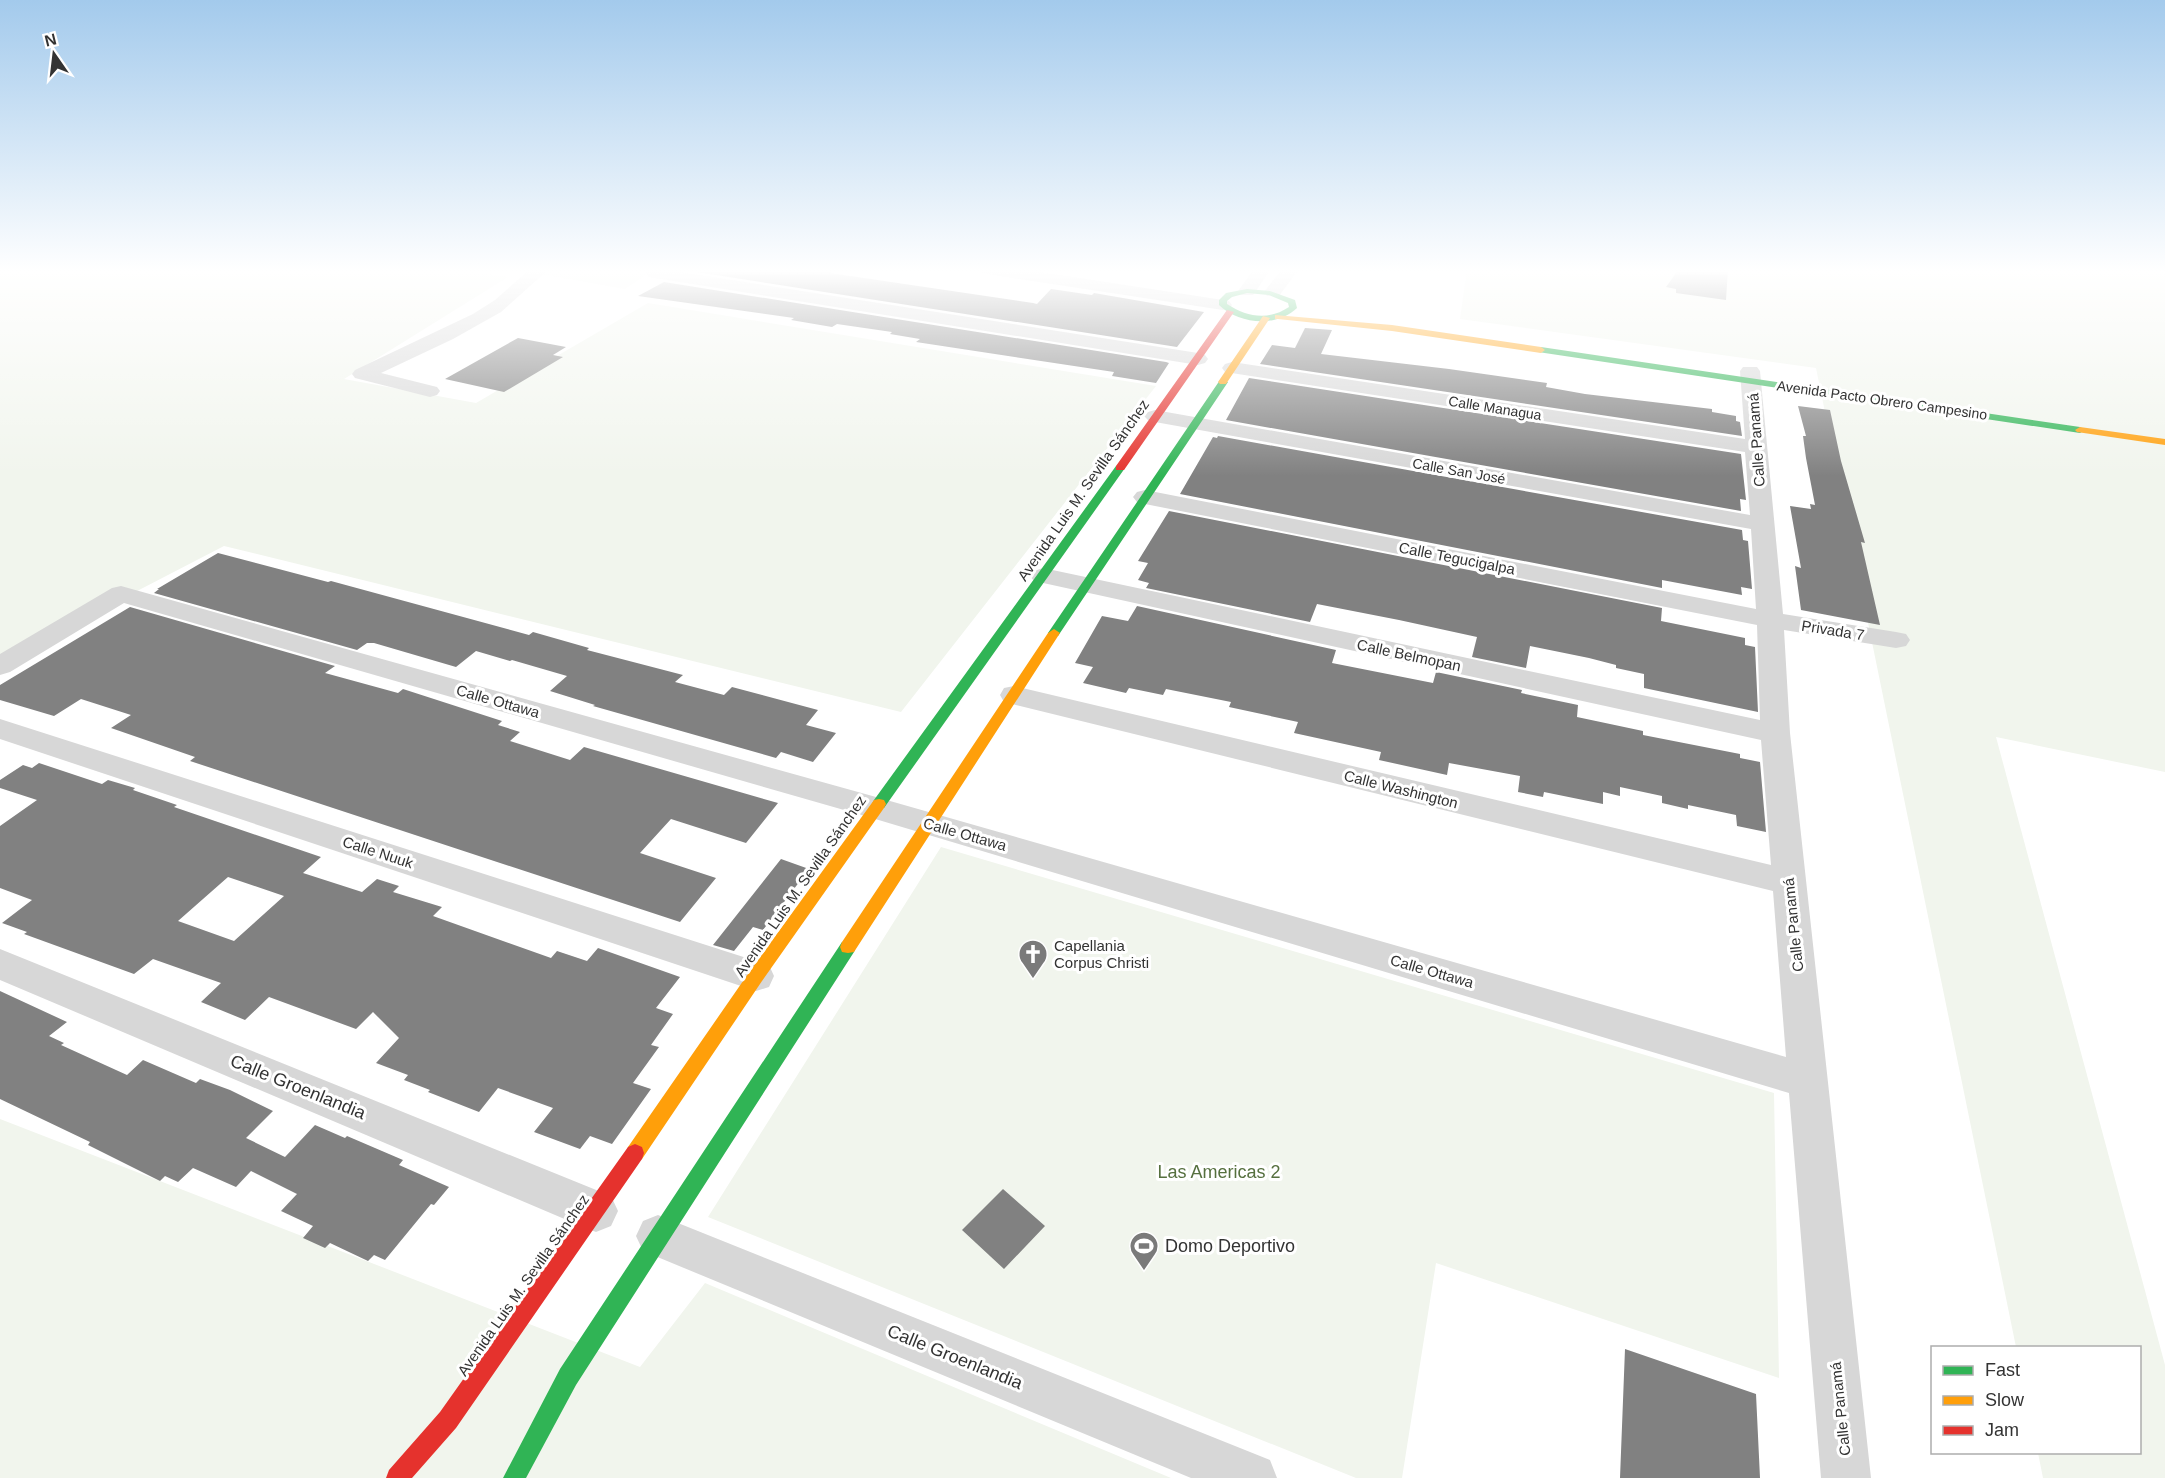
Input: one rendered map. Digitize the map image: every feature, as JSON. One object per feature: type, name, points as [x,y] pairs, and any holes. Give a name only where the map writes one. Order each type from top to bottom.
[{"type":"street","points":[[430,392],[362,374],[439,338]]},
{"type":"street","points":[[1069,338],[1198,359]]},
{"type":"street","name":"Avenida Luis M. Sevilla Sánchez","points":[[397,1478],[448,1420],[596,1211],[756,976],[1198,359],[1210,338]]},
{"type":"street","points":[[514,1478],[568,1377],[658,1236],[1085,586],[1193,424],[1256,338]]},
{"type":"street","name":"Avenida Pacto Obrero Campesino","points":[[1491,338],[2165,441]]},
{"type":"street","name":"Calle Managua","points":[[1232,368],[1757,447]]},
{"type":"street","name":"Avenida Pacto Obrero Campesino","points":[[1751,376],[2165,429]]},
{"type":"street","name":"Calle Panamá","points":[[1751,376],[1770,620],[1775,733],[1846,1478]]},
{"type":"street","name":"Calle San José","points":[[1155,416],[1762,524]]},
{"type":"street","name":"Calle Tegucigalpa","points":[[1145,497],[1770,620]]},
{"type":"street","name":"Calle Belmopan","points":[[1043,576],[1775,733]]},
{"type":"street","name":"Calle Ottawa","points":[[0,666],[121,594],[876,808],[1808,1081]]},
{"type":"street","name":"Privada 7","points":[[1770,620],[1896,640]]},
{"type":"street","name":"Calle Washington","points":[[1014,695],[1789,882]]},
{"type":"street","name":"Calle Nuuk","points":[[0,729],[756,976]]},
{"type":"street","name":"Calle Groenlandia","points":[[0,964],[596,1211]]},
{"type":"street","name":"Calle Groenlandia","points":[[658,1236],[1252,1478]]},
{"type":"green space","points":[[0,338],[410,338],[344,379],[476,403],[588,338],[862,338],[1156,386],[901,712],[224,546],[0,662]]},
{"type":"green space","points":[[1598,338],[2165,338],[2165,772],[1996,737],[2165,1365],[2165,1478],[2043,1478],[2038,1454],[2141,1454],[2141,1346],[2016,1346],[1816,368]]},
{"type":"green space","name":"Las Americas 2","points":[[941,847],[1774,1093],[1779,1378],[1436,1263],[1402,1478],[1356,1478],[708,1217]]},
{"type":"green space","points":[[0,1119],[640,1367],[705,1283],[1171,1478],[0,1478]]},
{"type":"building","points":[[518,338],[566,347],[553,355],[563,357],[504,392],[445,379]]},
{"type":"building","points":[[914,338],[1015,338],[1169,363],[1156,383],[1112,376],[1114,372],[916,342],[920,339]]},
{"type":"building","points":[[1119,338],[1184,338],[1177,347]]},
{"type":"building","points":[[1300,338],[1328,338],[1321,354],[1449,369],[1547,383],[1546,387],[1585,394],[1712,409],[1712,412],[1736,416],[1736,421],[1740,422],[1742,436],[1260,364],[1272,345],[1295,348]]},
{"type":"building","points":[[1249,378],[1741,454],[1746,500],[1740,499],[1741,511],[1226,420]]},
{"type":"building","points":[[1798,406],[1830,410],[1841,461],[1865,543],[1861,542],[1880,625],[1801,610],[1795,566],[1801,568],[1790,506],[1811,509],[1810,504],[1815,505],[1803,436],[1806,436]]},
{"type":"building","points":[[1218,436],[1742,530],[1743,540],[1748,541],[1752,589],[1741,587],[1742,595],[1662,580],[1662,588],[1180,494],[1213,437]]},
{"type":"building","points":[[1169,511],[1662,608],[1661,621],[1745,638],[1745,645],[1755,647],[1758,712],[1644,688],[1644,674],[1616,668],[1616,665],[1589,658],[1530,646],[1526,668],[1472,657],[1477,637],[1399,620],[1317,604],[1310,622],[1146,588],[1149,583],[1138,580],[1148,563],[1138,561]]},
{"type":"building","points":[[218,553],[529,635],[533,632],[589,648],[587,650],[683,675],[675,682],[724,695],[732,687],[818,710],[806,725],[836,733],[813,762],[781,752],[776,758],[593,706],[595,705],[550,691],[567,676],[512,660],[476,651],[456,667],[374,643],[367,643],[357,650],[154,593],[159,589],[157,589]]},
{"type":"building","points":[[1137,606],[1336,650],[1332,663],[1433,683],[1436,672],[1522,690],[1521,693],[1578,705],[1577,717],[1643,731],[1643,735],[1740,754],[1740,758],[1760,762],[1766,832],[1737,826],[1736,815],[1688,805],[1688,809],[1662,803],[1662,796],[1620,787],[1620,796],[1603,792],[1603,804],[1544,792],[1543,797],[1518,792],[1520,776],[1449,763],[1447,775],[1379,760],[1381,752],[1294,733],[1298,722],[1229,707],[1231,702],[1166,689],[1163,695],[1129,688],[1126,693],[1083,683],[1093,667],[1075,663],[1102,616],[1128,621]]},
{"type":"building","points":[[130,607],[335,666],[325,673],[398,693],[403,689],[502,721],[498,725],[520,732],[510,741],[570,760],[584,747],[778,803],[746,843],[671,819],[640,853],[716,878],[680,922],[190,761],[195,757],[111,728],[131,715],[81,699],[54,716],[0,700],[0,685]]},
{"type":"building","points":[[39,763],[102,784],[108,780],[135,788],[133,790],[177,805],[174,807],[321,857],[303,873],[362,892],[377,879],[399,886],[393,892],[442,907],[433,916],[551,958],[557,951],[587,961],[598,948],[680,977],[656,1008],[673,1014],[651,1045],[659,1047],[633,1083],[651,1089],[612,1144],[590,1136],[580,1149],[534,1132],[553,1108],[498,1088],[479,1112],[428,1092],[430,1090],[404,1080],[408,1075],[376,1063],[399,1038],[373,1012],[356,1029],[269,997],[245,1020],[201,1002],[221,983],[153,959],[134,974],[24,934],[27,932],[2,923],[32,900],[0,888],[0,826],[37,800],[0,788],[0,780],[23,765],[32,768]],"holes":[[[228,877],[284,896],[234,941],[178,921]]]},
{"type":"building","points":[[781,859],[809,869],[763,930],[753,927],[734,951],[713,945]]},
{"type":"building","points":[[0,991],[67,1022],[49,1036],[64,1043],[61,1045],[127,1075],[143,1060],[196,1083],[200,1079],[230,1090],[273,1111],[246,1138],[285,1157],[315,1125],[403,1160],[399,1165],[449,1187],[434,1205],[431,1204],[385,1260],[374,1255],[368,1261],[330,1243],[325,1248],[303,1238],[313,1226],[281,1211],[297,1194],[251,1171],[236,1187],[193,1168],[178,1182],[165,1176],[160,1181],[88,1145],[90,1142],[0,1099]]},
{"type":"building","points":[[1003,1189],[1045,1226],[1004,1269],[962,1230]]},
{"type":"building","points":[[1625,1349],[1756,1394],[1760,1478],[1620,1478]]},
{"type":"traffic: fast","points":[[1541,350],[2080,430]]},
{"type":"traffic: fast","points":[[1054,633],[1223,382]]},
{"type":"traffic: fast","points":[[879,804],[1120,468]]},
{"type":"traffic: fast","points":[[514,1478],[568,1377],[848,947]]},
{"type":"traffic: slow","points":[[1223,382],[1253,338]]},
{"type":"traffic: slow","points":[[1460,338],[1541,350]]},
{"type":"traffic: slow","points":[[2080,430],[2165,442]]},
{"type":"traffic: slow","points":[[848,947],[1054,633]]},
{"type":"traffic: slow","points":[[635,1153],[756,976],[879,804]]},
{"type":"traffic: jam","points":[[1120,468],[1212,338]]},
{"type":"traffic: jam","points":[[397,1478],[448,1420],[635,1153]]},
{"type":"place","name":"Capellania Corpus Christi","points":[[1033,980]]},
{"type":"place","name":"Domo Deportivo","points":[[1144,1272]]}]
